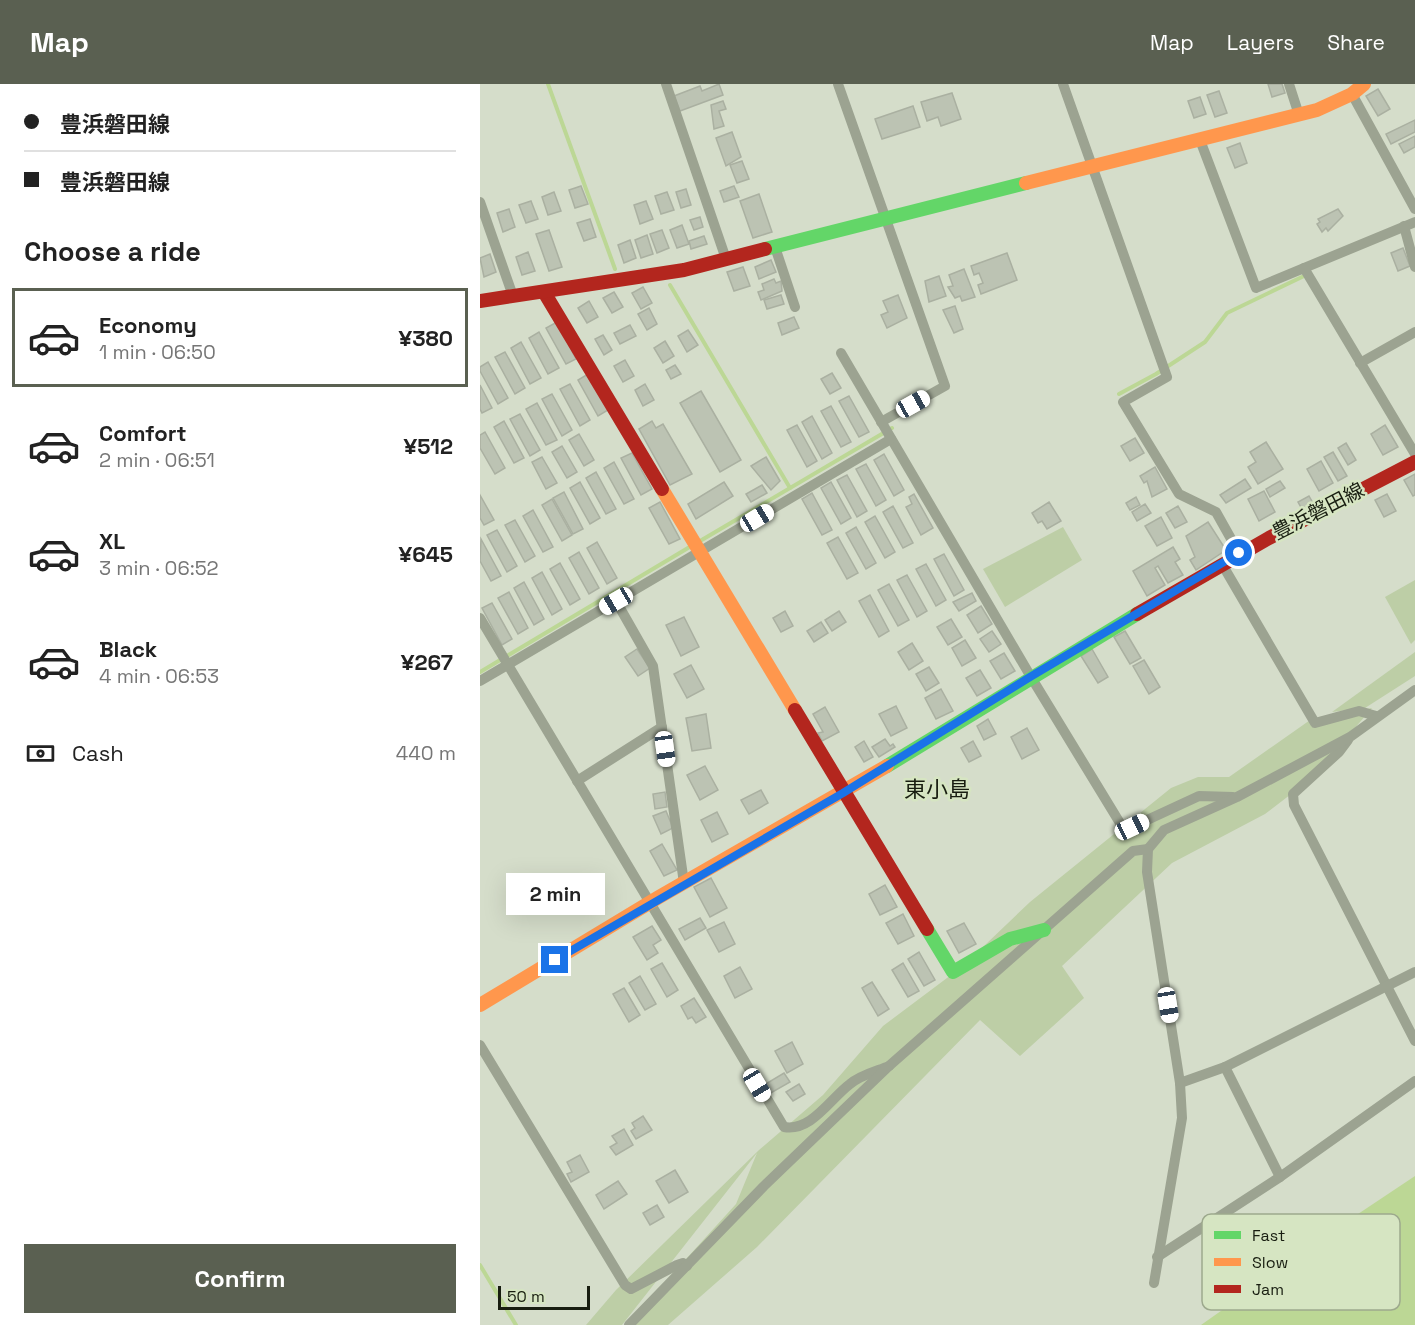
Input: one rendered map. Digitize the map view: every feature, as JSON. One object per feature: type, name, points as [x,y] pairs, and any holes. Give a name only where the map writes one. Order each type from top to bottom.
[{"type":"street","points":[[666,84],[726,260]]},
{"type":"street","points":[[838,84],[945,386],[882,423]]},
{"type":"street","points":[[1063,84],[1167,377],[1123,402],[1179,494],[1216,512],[1239,553]]},
{"type":"street","points":[[1289,84],[1299,115]]},
{"type":"street","points":[[480,301],[642,278],[726,260],[1299,115],[1317,110],[1352,94],[1364,84]]},
{"type":"street","points":[[1352,94],[1415,209]]},
{"type":"street","points":[[1200,140],[1256,288],[1410,224],[1415,267]]},
{"type":"street","points":[[480,202],[513,297]]},
{"type":"street","points":[[775,247],[795,307]]},
{"type":"street","points":[[1304,268],[1415,454]]},
{"type":"street","points":[[544,292],[843,793],[953,972],[993,947],[1035,929],[1044,930]]},
{"type":"street","points":[[1360,363],[1415,332]]},
{"type":"street","points":[[841,353],[1030,677],[1123,828],[1132,827],[1199,796],[1237,797]]},
{"type":"street","points":[[480,681],[890,437]]},
{"type":"street","name":"豊浜磐田線","points":[[480,1005],[684,883],[843,793],[1030,677],[1239,553],[1415,462]]},
{"type":"street","points":[[1222,564],[1315,723],[1359,711],[1376,716]]},
{"type":"street","points":[[616,601],[652,666],[684,883]]},
{"type":"street","points":[[480,618],[784,1127],[795,1129],[805,1124],[851,1082],[889,1066]]},
{"type":"street","points":[[1154,1283],[1182,1118],[1180,1083],[1147,872],[1148,849],[1164,830],[1237,797],[1350,737],[1415,690]]},
{"type":"street","points":[[577,781],[662,727]]},
{"type":"street","points":[[1350,737],[1339,752],[1293,794],[1294,805],[1415,1041]]},
{"type":"street","points":[[629,1325],[772,1179],[889,1066],[1133,851],[1148,849]]},
{"type":"street","points":[[1180,1083],[1225,1067],[1415,972]]},
{"type":"street","points":[[480,1045],[625,1285],[632,1288],[677,1265],[683,1263],[687,1266]]},
{"type":"street","points":[[1225,1067],[1280,1177]]},
{"type":"street","points":[[1223,1214],[1280,1177],[1415,1081]]},
{"type":"street","points":[[1157,1257],[1202,1228]]},
{"type":"shaded area","points":[[1063,527],[1082,560],[1005,607],[983,569]]},
{"type":"shaded area","points":[[1415,580],[1415,640],[1411,644],[1385,597]]},
{"type":"shaded area","points":[[1415,652],[1415,676],[1365,708],[1332,712]]},
{"type":"shaded area","points":[[1372,708],[1312,778],[1265,814],[1172,863],[1062,966],[1084,998],[1020,1056],[980,1020],[757,1247],[668,1325],[626,1325],[736,1204],[757,1153],[622,1325],[586,1325],[616,1290],[759,1150],[823,1095],[883,1026],[963,966],[1030,902],[1171,788],[1198,777],[1229,777],[1313,718]]},
{"type":"shaded area","points":[[1415,1176],[1415,1325],[1201,1325],[1222,1310],[1400,1310],[1400,1214],[1358,1214]]},
{"type":"building","points":[[719,84],[723,95],[680,111],[674,96],[700,86],[702,91]]},
{"type":"building","points":[[1268,84],[1282,84],[1285,93],[1272,97]]},
{"type":"building","points":[[1378,89],[1390,109],[1378,116],[1366,96]]},
{"type":"building","points":[[1219,91],[1227,113],[1215,117],[1207,95]]},
{"type":"building","points":[[952,93],[961,119],[941,126],[938,117],[927,121],[921,102]]},
{"type":"building","points":[[1200,97],[1206,114],[1194,118],[1188,101]]},
{"type":"building","points":[[723,101],[726,109],[719,111],[724,126],[714,129],[711,105]]},
{"type":"building","points":[[913,106],[920,127],[882,139],[875,119]]},
{"type":"building","points":[[1415,120],[1415,132],[1391,144],[1386,134]]},
{"type":"building","points":[[732,132],[741,157],[726,166],[716,138]]},
{"type":"building","points":[[1415,136],[1415,147],[1404,153],[1399,144]]},
{"type":"building","points":[[1240,143],[1247,163],[1235,168],[1227,148]]},
{"type":"building","points":[[742,161],[749,179],[737,183],[730,165]]},
{"type":"building","points":[[581,186],[588,204],[575,208],[569,190]]},
{"type":"building","points":[[734,186],[739,197],[724,202],[720,191]]},
{"type":"building","points":[[686,189],[691,205],[681,208],[676,192]]},
{"type":"building","points":[[554,192],[561,211],[548,215],[542,197]]},
{"type":"building","points":[[667,192],[674,210],[661,214],[655,196]]},
{"type":"building","points":[[759,194],[772,232],[753,238],[740,201]]},
{"type":"building","points":[[531,201],[538,219],[526,223],[519,205]]},
{"type":"building","points":[[646,201],[653,219],[640,224],[634,205]]},
{"type":"building","points":[[509,209],[515,227],[503,232],[497,213]]},
{"type":"building","points":[[1338,209],[1343,216],[1328,231],[1326,228],[1322,232],[1317,224],[1320,222],[1318,219]]},
{"type":"building","points":[[700,217],[703,227],[694,230],[690,220]]},
{"type":"building","points":[[590,219],[596,237],[584,241],[577,223]]},
{"type":"building","points":[[682,225],[689,244],[677,248],[670,230]]},
{"type":"building","points":[[549,230],[562,267],[549,271],[536,234]]},
{"type":"building","points":[[662,230],[669,248],[657,253],[650,234]]},
{"type":"building","points":[[647,235],[653,254],[641,258],[635,240]]},
{"type":"building","points":[[704,236],[707,244],[691,249],[689,241]]},
{"type":"building","points":[[630,240],[636,258],[624,263],[618,245]]},
{"type":"building","points":[[1403,248],[1410,266],[1398,271],[1391,253]]},
{"type":"building","points":[[528,252],[535,271],[522,275],[516,257]]},
{"type":"building","points":[[1007,253],[1017,280],[981,294],[978,285],[983,283],[979,273],[974,275],[971,266]]},
{"type":"building","points":[[490,254],[496,272],[484,277],[480,258]]},
{"type":"building","points":[[771,260],[776,272],[759,279],[755,267]]},
{"type":"building","points":[[743,267],[750,286],[734,291],[727,272]]},
{"type":"building","points":[[964,269],[975,297],[962,301],[960,296],[955,298],[948,287],[953,286],[949,275]]},
{"type":"building","points":[[939,276],[946,296],[929,302],[925,281]]},
{"type":"building","points":[[774,279],[776,283],[781,281],[782,291],[761,300],[758,292],[764,290],[762,284]]},
{"type":"building","points":[[643,287],[652,303],[641,309],[632,293]]},
{"type":"building","points":[[614,292],[623,307],[612,313],[603,298]]},
{"type":"building","points":[[781,295],[784,304],[767,309],[764,300]]},
{"type":"building","points":[[898,295],[907,318],[887,328],[881,315],[888,312],[883,301]]},
{"type":"building","points":[[589,301],[598,317],[587,323],[578,308]]},
{"type":"building","points":[[955,306],[963,329],[954,333],[943,310]]},
{"type":"building","points":[[649,308],[657,324],[647,330],[638,314]]},
{"type":"building","points":[[794,317],[799,328],[782,335],[778,323]]},
{"type":"building","points":[[557,322],[576,359],[566,364],[546,328]]},
{"type":"building","points":[[630,325],[636,336],[620,344],[614,333]]},
{"type":"building","points":[[688,330],[698,345],[687,352],[678,336]]},
{"type":"building","points":[[539,332],[559,368],[548,374],[529,338]]},
{"type":"building","points":[[603,335],[612,350],[604,355],[595,339]]},
{"type":"building","points":[[665,341],[674,356],[663,363],[654,348]]},
{"type":"building","points":[[521,342],[541,378],[530,384],[511,348]]},
{"type":"building","points":[[505,352],[525,388],[515,394],[495,357]]},
{"type":"building","points":[[625,360],[634,376],[623,382],[614,366]]},
{"type":"building","points":[[488,362],[508,398],[498,404],[480,371],[480,367]]},
{"type":"building","points":[[675,365],[681,374],[671,379],[666,370]]},
{"type":"building","points":[[832,373],[841,388],[830,394],[821,379]]},
{"type":"building","points":[[588,374],[608,410],[598,416],[578,380]]},
{"type":"building","points":[[570,384],[590,420],[580,426],[560,389]]},
{"type":"building","points":[[645,384],[654,400],[643,406],[635,390]]},
{"type":"building","points":[[480,385],[492,408],[482,413],[480,409]]},
{"type":"building","points":[[701,391],[741,460],[720,472],[680,403]]},
{"type":"building","points":[[552,394],[572,430],[562,436],[542,399]]},
{"type":"building","points":[[849,396],[869,432],[859,437],[839,401]]},
{"type":"building","points":[[537,403],[557,440],[546,445],[526,409]]},
{"type":"building","points":[[831,406],[851,442],[841,447],[821,411]]},
{"type":"building","points":[[520,414],[540,450],[530,456],[510,419]]},
{"type":"building","points":[[812,416],[832,453],[822,459],[802,422]]},
{"type":"building","points":[[504,421],[524,458],[514,463],[494,427]]},
{"type":"building","points":[[652,421],[656,428],[663,424],[692,474],[670,485],[639,429]]},
{"type":"building","points":[[797,425],[817,461],[807,467],[787,430]]},
{"type":"building","points":[[1385,425],[1398,447],[1383,455],[1371,434]]},
{"type":"building","points":[[485,432],[505,468],[495,474],[480,448],[480,435]]},
{"type":"building","points":[[579,434],[594,460],[584,466],[569,440]]},
{"type":"building","points":[[1135,438],[1144,453],[1130,461],[1121,446]]},
{"type":"building","points":[[1266,442],[1283,469],[1258,484],[1248,467],[1256,462],[1250,452]]},
{"type":"building","points":[[1346,443],[1356,460],[1348,465],[1338,448]]},
{"type":"building","points":[[562,446],[577,472],[567,478],[552,452]]},
{"type":"building","points":[[1333,452],[1347,476],[1338,481],[1324,457]]},
{"type":"building","points":[[632,453],[652,489],[641,495],[621,458]]},
{"type":"building","points":[[884,454],[904,490],[894,496],[874,460]]},
{"type":"building","points":[[542,457],[557,483],[546,489],[532,462]]},
{"type":"building","points":[[766,457],[780,481],[771,490],[751,466]]},
{"type":"building","points":[[1321,461],[1333,483],[1319,491],[1307,469]]},
{"type":"building","points":[[614,462],[634,499],[624,504],[604,468]]},
{"type":"building","points":[[866,464],[886,500],[876,506],[856,469]]},
{"type":"building","points":[[1155,467],[1167,489],[1152,497],[1147,481],[1144,483],[1140,476]]},
{"type":"building","points":[[596,472],[616,509],[606,514],[586,478]]},
{"type":"building","points":[[1415,474],[1415,495],[1413,496],[1404,480]]},
{"type":"building","points":[[847,475],[867,511],[857,517],[837,480]]},
{"type":"building","points":[[1245,479],[1251,488],[1226,503],[1220,495]]},
{"type":"building","points":[[1280,481],[1285,488],[1270,497],[1266,489]]},
{"type":"building","points":[[580,482],[600,518],[590,524],[570,488]]},
{"type":"building","points":[[724,482],[733,496],[696,519],[688,504]]},
{"type":"building","points":[[831,482],[851,518],[841,524],[821,488]]},
{"type":"building","points":[[762,485],[767,493],[751,502],[746,494]]},
{"type":"building","points":[[1264,491],[1275,512],[1259,521],[1248,499]]},
{"type":"building","points":[[564,492],[583,529],[573,534],[553,498]]},
{"type":"building","points":[[812,493],[832,530],[822,535],[802,499]]},
{"type":"building","points":[[914,494],[933,528],[921,535],[906,507],[912,504],[909,497]]},
{"type":"building","points":[[1387,494],[1396,511],[1384,517],[1375,500]]},
{"type":"building","points":[[480,495],[494,520],[484,525],[480,518]]},
{"type":"building","points":[[1309,496],[1313,503],[1302,509],[1298,502]]},
{"type":"building","points":[[1136,497],[1140,505],[1130,510],[1126,503]]},
{"type":"building","points":[[552,499],[572,535],[562,541],[542,505]]},
{"type":"building","points":[[660,502],[680,539],[669,544],[649,508]]},
{"type":"building","points":[[1049,502],[1061,521],[1047,529],[1042,521],[1038,523],[1032,513]]},
{"type":"building","points":[[1145,504],[1151,513],[1137,521],[1132,512]]},
{"type":"building","points":[[893,506],[913,543],[903,548],[883,512]]},
{"type":"building","points":[[1178,506],[1187,522],[1175,528],[1166,513]]},
{"type":"building","points":[[533,510],[553,547],[543,552],[523,516]]},
{"type":"building","points":[[875,516],[895,552],[885,558],[865,522]]},
{"type":"building","points":[[1161,517],[1172,538],[1157,546],[1145,526]]},
{"type":"building","points":[[515,520],[535,556],[525,562],[505,525]]},
{"type":"building","points":[[1208,522],[1226,550],[1196,570],[1190,560],[1195,557],[1186,536]]},
{"type":"building","points":[[856,527],[876,563],[866,569],[846,533]]},
{"type":"building","points":[[497,530],[517,566],[507,572],[487,535]]},
{"type":"building","points":[[838,537],[858,573],[847,579],[827,543]]},
{"type":"building","points":[[481,539],[501,576],[491,581],[480,561]]},
{"type":"building","points":[[597,542],[617,578],[607,584],[587,548]]},
{"type":"building","points":[[1173,547],[1180,559],[1175,562],[1183,575],[1168,583],[1158,566],[1155,568],[1165,585],[1147,596],[1133,571]]},
{"type":"building","points":[[579,552],[599,588],[589,594],[569,558]]},
{"type":"building","points":[[944,554],[964,590],[954,596],[934,559]]},
{"type":"building","points":[[560,563],[580,599],[570,605],[550,569]]},
{"type":"building","points":[[926,564],[946,600],[936,606],[916,569]]},
{"type":"building","points":[[542,572],[562,609],[552,615],[532,578]]},
{"type":"building","points":[[907,575],[927,611],[917,617],[897,580]]},
{"type":"building","points":[[524,582],[544,619],[534,625],[514,588]]},
{"type":"building","points":[[889,584],[909,620],[898,626],[878,590]]},
{"type":"building","points":[[509,592],[528,628],[518,634],[498,598]]},
{"type":"building","points":[[972,593],[976,601],[959,611],[953,602]]},
{"type":"building","points":[[870,595],[889,631],[879,637],[859,601]]},
{"type":"building","points":[[492,603],[512,639],[502,645],[482,608]]},
{"type":"building","points":[[981,606],[992,624],[978,633],[967,615]]},
{"type":"building","points":[[785,611],[793,626],[781,632],[773,618]]},
{"type":"building","points":[[839,611],[846,622],[832,631],[825,620]]},
{"type":"building","points":[[684,617],[699,647],[681,656],[666,625]]},
{"type":"building","points":[[951,619],[962,637],[948,645],[937,627]]},
{"type":"building","points":[[821,622],[828,633],[814,642],[807,631]]},
{"type":"building","points":[[992,631],[1001,644],[989,652],[980,639]]},
{"type":"building","points":[[1125,631],[1141,658],[1130,664],[1114,637]]},
{"type":"building","points":[[965,640],[976,658],[962,666],[952,648]]},
{"type":"building","points":[[912,643],[923,661],[909,670],[898,652]]},
{"type":"building","points":[[637,649],[650,668],[638,676],[625,657]]},
{"type":"building","points":[[1092,649],[1108,677],[1098,683],[1081,656]]},
{"type":"building","points":[[1004,653],[1015,671],[1001,679],[990,661]]},
{"type":"building","points":[[1144,660],[1160,687],[1149,694],[1133,666]]},
{"type":"building","points":[[691,665],[704,689],[687,698],[674,674]]},
{"type":"building","points":[[929,667],[939,683],[926,691],[916,674]]},
{"type":"building","points":[[980,670],[991,688],[977,696],[966,678]]},
{"type":"building","points":[[941,689],[953,711],[936,719],[925,698]]},
{"type":"building","points":[[896,706],[907,728],[891,736],[879,714]]},
{"type":"building","points":[[825,707],[839,732],[822,741],[818,733],[823,732],[813,714]]},
{"type":"building","points":[[706,714],[711,748],[692,751],[686,718]]},
{"type":"building","points":[[988,719],[996,734],[984,740],[977,726]]},
{"type":"building","points":[[1027,728],[1039,750],[1022,759],[1011,737]]},
{"type":"building","points":[[885,739],[890,746],[893,744],[895,747],[879,757],[872,747]]},
{"type":"building","points":[[864,741],[873,757],[864,762],[855,747]]},
{"type":"building","points":[[973,741],[981,756],[969,762],[961,748]]},
{"type":"building","points":[[705,766],[718,790],[700,800],[687,775]]},
{"type":"building","points":[[761,790],[768,803],[749,814],[741,800]]},
{"type":"building","points":[[665,792],[667,807],[655,809],[653,794]]},
{"type":"building","points":[[666,811],[673,828],[661,834],[653,816]]},
{"type":"building","points":[[717,812],[728,834],[712,842],[701,820]]},
{"type":"building","points":[[662,844],[677,870],[664,876],[650,851]]},
{"type":"building","points":[[711,878],[727,908],[710,917],[694,887]]},
{"type":"building","points":[[885,885],[897,907],[880,915],[869,894]]},
{"type":"building","points":[[903,914],[914,936],[898,944],[886,923]]},
{"type":"building","points":[[700,918],[706,928],[685,940],[679,929]]},
{"type":"building","points":[[724,922],[735,944],[719,952],[707,930]]},
{"type":"building","points":[[964,923],[976,944],[959,953],[947,931]]},
{"type":"building","points":[[652,926],[661,940],[653,945],[658,953],[647,960],[633,937]]},
{"type":"building","points":[[919,952],[935,980],[924,986],[908,959]]},
{"type":"building","points":[[662,963],[678,990],[667,997],[651,969]]},
{"type":"building","points":[[903,963],[919,991],[908,997],[892,970]]},
{"type":"building","points":[[740,967],[752,989],[735,998],[724,976]]},
{"type":"building","points":[[640,976],[656,1004],[645,1010],[629,983]]},
{"type":"building","points":[[872,982],[889,1009],[878,1016],[862,988]]},
{"type":"building","points":[[624,988],[640,1015],[629,1022],[613,994]]},
{"type":"building","points":[[694,998],[706,1017],[696,1023],[692,1017],[688,1019],[681,1006]]},
{"type":"building","points":[[792,1042],[803,1064],[787,1073],[775,1051]]},
{"type":"building","points":[[784,1073],[790,1082],[769,1094],[764,1085]]},
{"type":"building","points":[[799,1084],[805,1094],[793,1101],[786,1092]]},
{"type":"building","points":[[643,1116],[652,1130],[636,1139],[631,1131],[635,1128],[632,1123]]},
{"type":"building","points":[[624,1129],[633,1145],[616,1155],[610,1147],[617,1143],[612,1136]]},
{"type":"building","points":[[580,1155],[589,1172],[571,1182],[567,1174],[572,1172],[567,1162]]},
{"type":"building","points":[[675,1170],[688,1192],[669,1203],[656,1181]]},
{"type":"building","points":[[618,1181],[627,1194],[604,1209],[596,1195]]},
{"type":"building","points":[[657,1205],[664,1217],[650,1225],[643,1213]]},
{"type":"waterway","points":[[548,84],[615,269]]},
{"type":"waterway","points":[[1119,394],[1156,374],[1205,342],[1227,313],[1304,276]]},
{"type":"waterway","points":[[670,285],[790,488]]},
{"type":"waterway","points":[[700,541],[892,428]]},
{"type":"waterway","points":[[480,672],[693,545]]},
{"type":"waterway","points":[[480,1265],[516,1325]]},
{"type":"traffic: fast","points":[[765,249],[1026,183]]},
{"type":"traffic: fast","points":[[887,766],[1137,614]]},
{"type":"traffic: fast","points":[[927,929],[953,972],[1010,939],[1044,930]]},
{"type":"traffic: slow","points":[[1026,183],[1317,110],[1352,94],[1364,84]]},
{"type":"traffic: slow","points":[[662,489],[795,710]]},
{"type":"traffic: slow","points":[[480,1005],[659,897],[887,766]]},
{"type":"traffic: jam","points":[[480,301],[684,270],[765,249]]},
{"type":"traffic: jam","points":[[544,292],[662,489]]},
{"type":"traffic: jam","points":[[1137,614],[1269,538],[1415,462]]},
{"type":"traffic: jam","points":[[795,710],[927,929]]},
{"type":"district","name":"東小島","points":[[937,789]]},
{"type":"route","points":[[555,960],[684,883],[843,793],[1030,677],[1239,553]]}]
